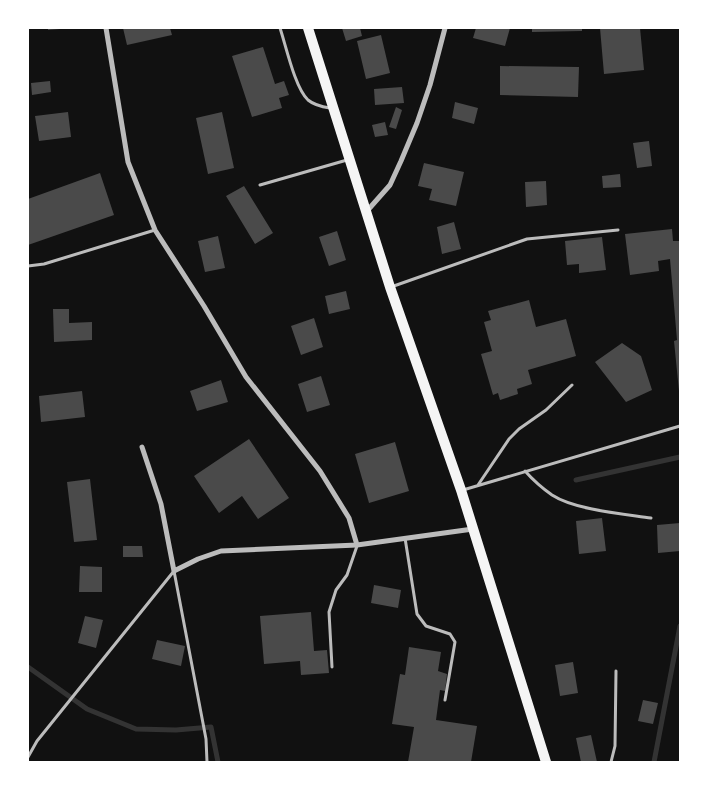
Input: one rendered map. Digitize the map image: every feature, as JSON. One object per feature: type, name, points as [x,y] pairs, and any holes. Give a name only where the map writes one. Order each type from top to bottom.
[{"type":"main road","points":[[308,28],[390,287],[461,490],[546,762]]},
{"type":"street","points":[[106,28],[128,162],[155,230],[204,306],[246,377],[320,472],[349,518],[357,545]]},
{"type":"street","points":[[366,212],[390,185],[405,153],[430,85],[445,28]]},
{"type":"street","points":[[142,447],[161,504],[174,571],[198,559],[221,551],[357,545],[473,529]]},
{"type":"lane","points":[[280,28],[300,89],[309,101],[323,107],[333,108]]},
{"type":"lane","points":[[260,184],[350,159]]},
{"type":"lane","points":[[28,266],[44,264],[155,230]]},
{"type":"lane","points":[[390,287],[526,239],[618,230]]},
{"type":"lane","points":[[477,485],[509,439],[519,429],[546,410],[572,385]]},
{"type":"lane","points":[[461,490],[680,426]]},
{"type":"lane","points":[[525,471],[552,495],[568,502],[612,513],[651,518]]},
{"type":"lane","points":[[405,538],[417,614],[426,626],[450,634],[455,642],[445,700]]},
{"type":"lane","points":[[332,667],[329,612],[336,590],[347,575],[357,545]]},
{"type":"lane","points":[[28,757],[37,741],[174,571]]},
{"type":"lane","points":[[174,571],[206,739],[207,762]]},
{"type":"lane","points":[[610,762],[615,746],[616,671]]},
{"type":"building","points":[[48,28],[60,28],[60,29],[48,30]]},
{"type":"building","points":[[123,28],[170,28],[172,35],[127,45]]},
{"type":"building","points":[[342,28],[360,28],[362,36],[346,41]]},
{"type":"building","points":[[476,28],[510,28],[505,46],[473,38]]},
{"type":"building","points":[[532,28],[582,28],[582,31],[532,32]]},
{"type":"building","points":[[600,28],[640,28],[644,70],[604,74]]},
{"type":"building","points":[[381,35],[390,73],[366,79],[357,41]]},
{"type":"building","points":[[263,47],[275,84],[284,81],[289,95],[279,98],[282,108],[252,117],[232,56]]},
{"type":"building","points":[[500,66],[579,67],[578,97],[500,95]]},
{"type":"building","points":[[50,81],[51,92],[32,95],[31,83]]},
{"type":"building","points":[[402,87],[404,103],[375,105],[374,89]]},
{"type":"building","points":[[455,102],[478,108],[474,124],[452,118]]},
{"type":"building","points":[[396,107],[402,110],[396,129],[389,127]]},
{"type":"building","points":[[68,112],[71,137],[39,141],[35,116]]},
{"type":"building","points":[[222,112],[234,168],[208,174],[196,118]]},
{"type":"building","points":[[385,122],[388,135],[375,137],[372,125]]},
{"type":"building","points":[[649,141],[652,166],[637,168],[633,143]]},
{"type":"building","points":[[424,163],[464,172],[456,206],[429,200],[432,189],[418,186]]},
{"type":"building","points":[[100,173],[114,215],[28,245],[28,199]]},
{"type":"building","points":[[620,174],[621,187],[603,188],[602,176]]},
{"type":"building","points":[[546,181],[547,205],[526,207],[525,182]]},
{"type":"building","points":[[244,186],[273,233],[255,244],[226,196]]},
{"type":"building","points":[[454,222],[461,249],[442,254],[437,227]]},
{"type":"building","points":[[672,229],[673,241],[680,241],[679,391],[674,341],[677,340],[670,259],[658,261],[659,271],[630,275],[625,234]]},
{"type":"building","points":[[337,231],[346,260],[329,266],[319,237]]},
{"type":"building","points":[[218,236],[225,268],[205,272],[198,241]]},
{"type":"building","points":[[602,237],[606,270],[579,273],[579,264],[567,265],[565,241]]},
{"type":"building","points":[[346,291],[350,309],[329,314],[325,296]]},
{"type":"building","points":[[529,300],[536,327],[566,319],[576,356],[528,370],[532,384],[517,389],[518,394],[500,400],[498,393],[493,395],[481,354],[492,351],[484,322],[491,320],[488,311]]},
{"type":"building","points":[[53,309],[69,309],[69,323],[92,322],[92,340],[54,342]]},
{"type":"building","points":[[314,318],[323,347],[301,355],[291,326]]},
{"type":"building","points":[[622,343],[641,356],[652,390],[626,402],[595,362]]},
{"type":"building","points":[[321,376],[330,405],[307,412],[298,384]]},
{"type":"building","points":[[221,380],[228,402],[197,411],[190,391]]},
{"type":"building","points":[[82,391],[85,417],[41,422],[39,396]]},
{"type":"building","points":[[249,439],[289,498],[258,519],[242,496],[219,513],[194,476]]},
{"type":"building","points":[[395,442],[409,491],[369,503],[355,454]]},
{"type":"building","points":[[90,479],[97,540],[74,542],[67,482]]},
{"type":"building","points":[[602,518],[606,551],[579,554],[576,521]]},
{"type":"building","points":[[680,523],[680,551],[658,553],[657,525]]},
{"type":"building","points":[[123,546],[142,546],[143,557],[123,557]]},
{"type":"building","points":[[80,566],[102,567],[102,592],[79,592]]},
{"type":"building","points":[[374,585],[401,590],[398,608],[371,603]]},
{"type":"building","points":[[311,612],[314,651],[327,650],[329,673],[301,675],[300,661],[264,664],[260,616]]},
{"type":"building","points":[[85,616],[103,620],[96,648],[78,643]]},
{"type":"building","points":[[157,640],[185,646],[181,666],[152,659]]},
{"type":"building","points":[[409,647],[441,652],[438,671],[447,674],[445,691],[440,690],[436,720],[477,726],[471,762],[408,762],[414,727],[392,724],[400,674],[405,675]]},
{"type":"building","points":[[573,662],[578,693],[560,696],[555,665]]},
{"type":"building","points":[[643,700],[658,703],[653,724],[638,721]]},
{"type":"building","points":[[591,735],[597,762],[581,762],[576,738]]},
{"type":"waterway","points":[[576,480],[680,457]]},
{"type":"waterway","points":[[654,762],[680,626]]},
{"type":"waterway","points":[[28,667],[87,709],[136,729],[176,730],[211,727],[218,762]]}]
